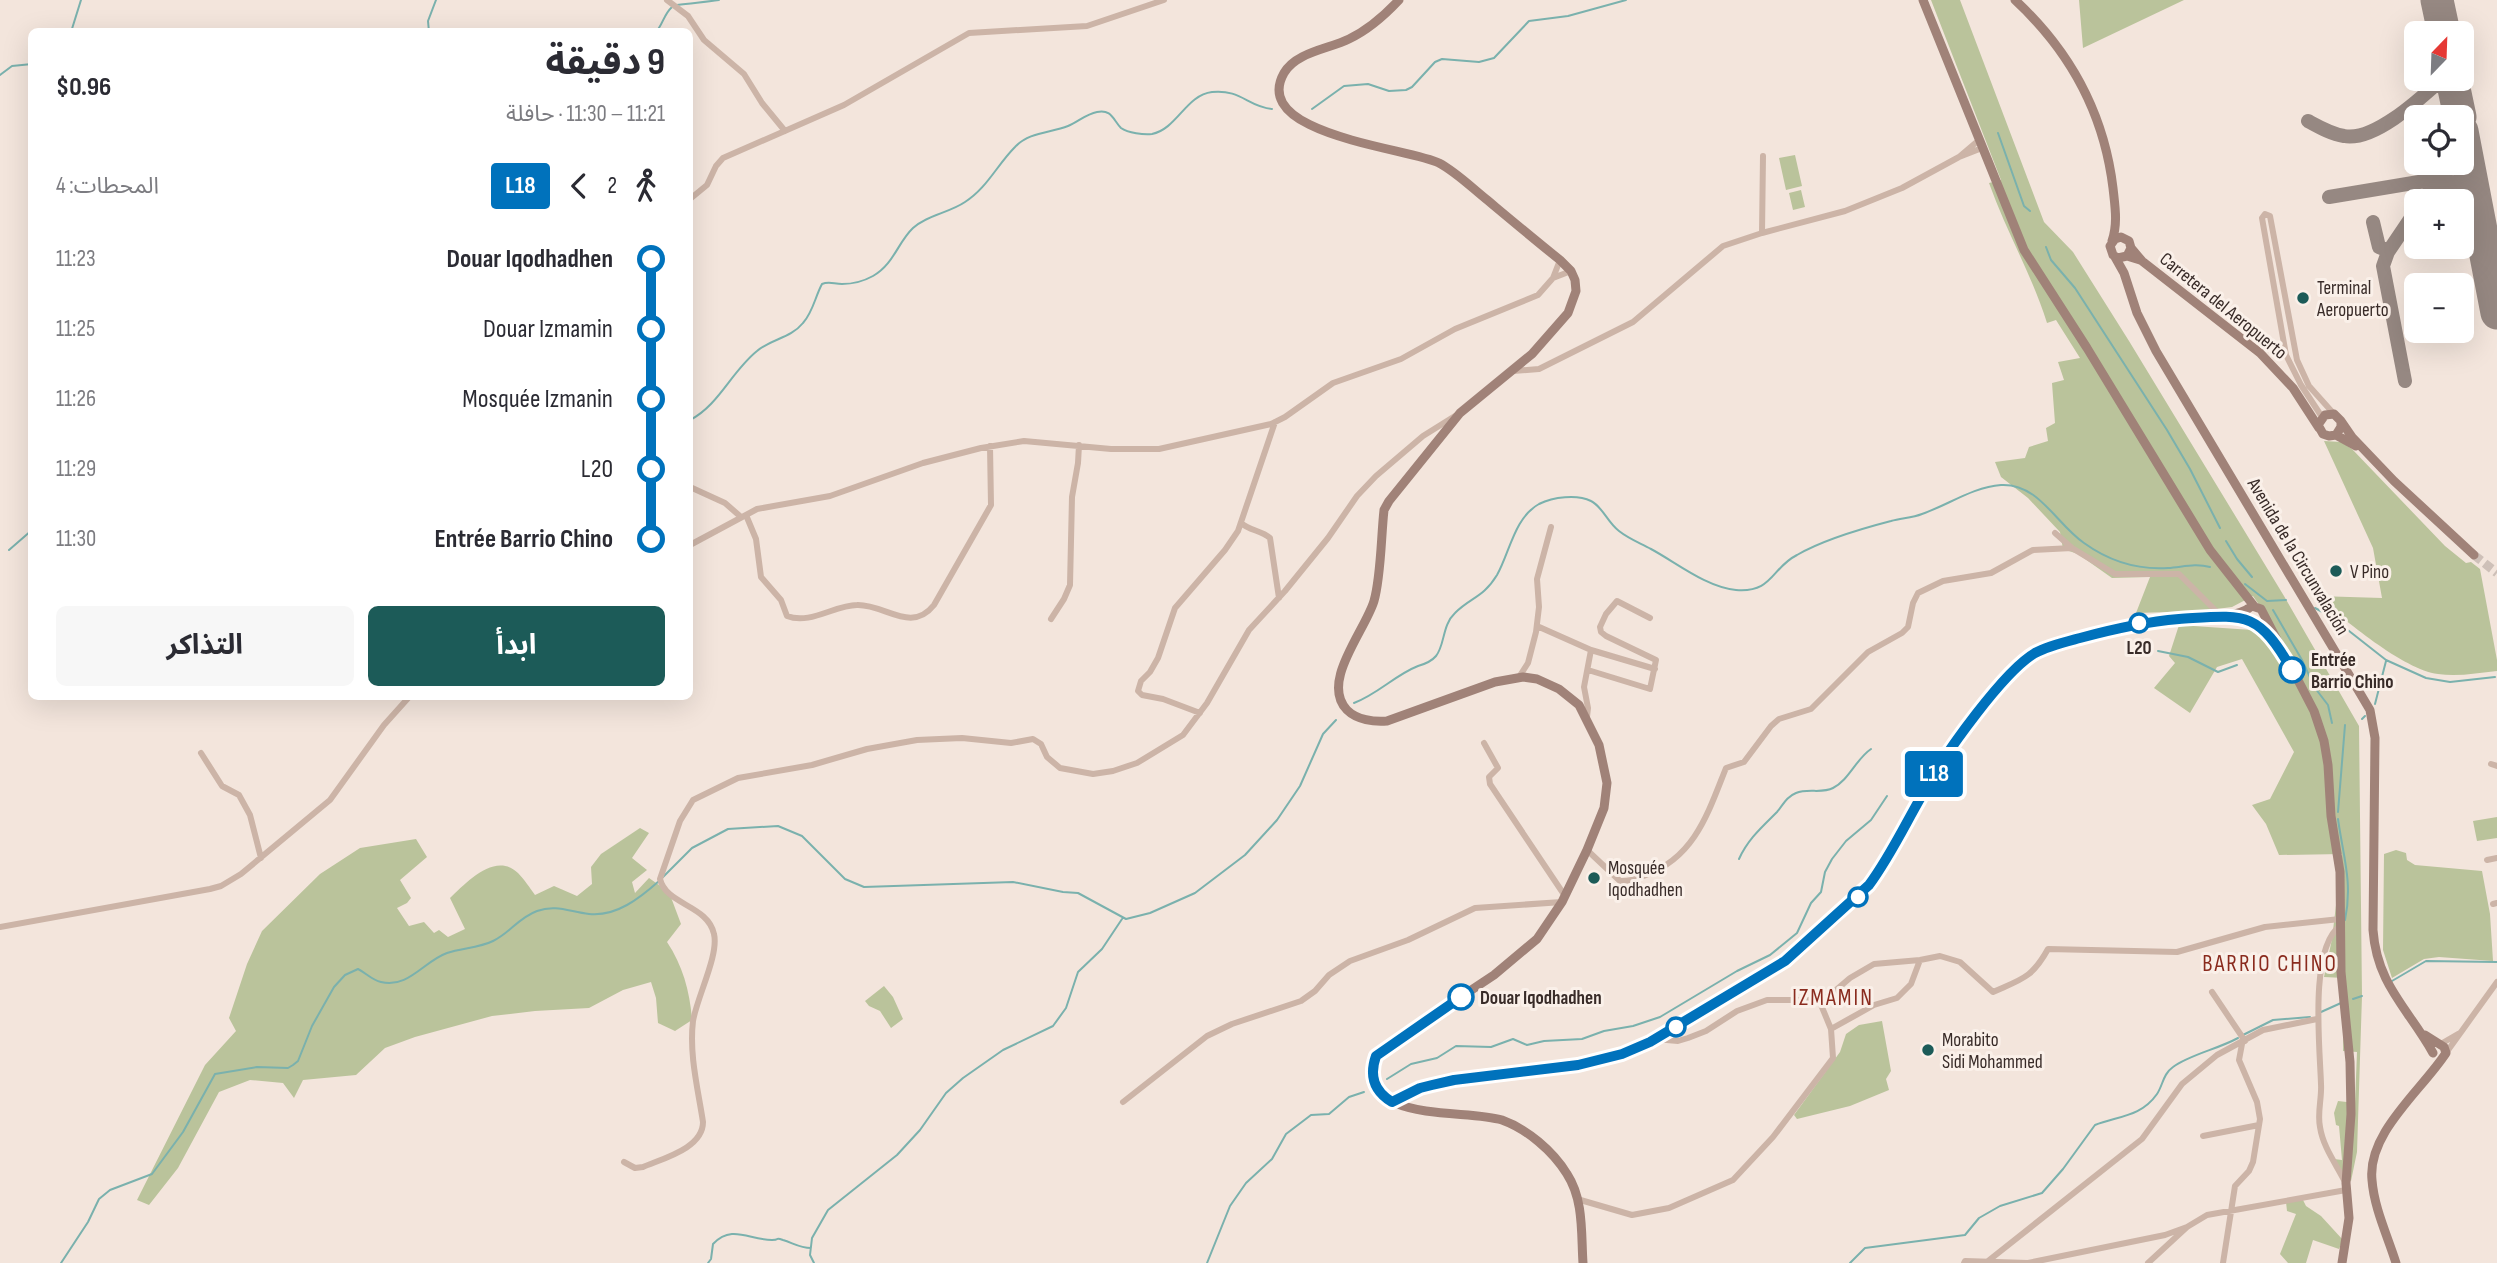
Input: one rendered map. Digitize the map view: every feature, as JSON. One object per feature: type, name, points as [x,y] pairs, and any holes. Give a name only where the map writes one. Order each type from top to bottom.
[{"type":"street","points":[[693,197],[707,185],[723,158],[844,104],[969,33],[1087,26],[1164,0]]},
{"type":"street","points":[[624,1161],[638,1168],[656,1162],[695,1143],[704,1128],[694,1062],[693,1024],[696,1003],[714,951],[715,936],[712,925],[704,916],[666,891],[660,881],[680,821],[693,800],[749,774],[811,765],[885,745],[917,740],[962,738],[1011,743],[1033,739],[1041,744],[1048,757],[1060,768],[1086,774],[1100,774],[1128,766],[1164,748],[1183,735],[1200,713],[1249,630],[1328,538],[1357,496],[1423,436],[1460,413],[1542,345],[1568,313],[1576,291],[1571,271],[1438,163],[1335,135],[1301,120],[1284,106],[1280,99],[1281,81],[1285,71],[1294,63],[1349,40],[1399,0]]},
{"type":"street","points":[[1923,0],[2011,222],[2031,261],[2222,567],[2234,582],[2251,614],[2280,647]]},
{"type":"street","points":[[2015,0],[2057,45],[2087,95],[2106,149],[2117,221],[2125,251]]},
{"type":"street","points":[[671,4],[688,16],[704,40],[744,74],[762,103],[785,131]]},
{"type":"street","points":[[1511,371],[1539,369],[1633,322],[1723,246],[1845,211],[1902,188],[1981,144]]},
{"type":"street","points":[[1762,233],[1763,156]]},
{"type":"street","name":"Carretera del Aeropuerto","points":[[2272,250],[2262,218],[2265,214],[2270,216],[2272,250],[2286,330],[2288,360],[2321,421],[2326,436],[2336,435],[2350,441],[2369,455]]},
{"type":"street","points":[[2117,221],[2110,249],[2125,251]]},
{"type":"street","points":[[2112,241],[2121,237],[2125,251]]},
{"type":"street","name":"Carretera del Aeropuerto","points":[[2125,251],[2248,341],[2285,378],[2309,410],[2321,421]]},
{"type":"street","name":"Avenida de la Circunvalación","points":[[2125,251],[2124,273],[2137,313],[2155,351],[2370,710],[2375,738],[2375,953],[2387,983],[2435,1051]]},
{"type":"street","points":[[693,543],[743,516],[768,506],[831,496],[923,463],[990,446],[1024,441],[1111,449],[1159,449],[1250,430],[1275,422],[1333,383],[1401,359],[1455,329],[1538,295],[1553,278],[1560,260]]},
{"type":"street","points":[[1553,278],[1571,271]]},
{"type":"street","name":"Carretera del Aeropuerto","points":[[2286,330],[2304,377],[2314,393],[2369,455],[2474,555]]},
{"type":"street","points":[[1460,413],[1384,510],[1375,597],[1345,663],[1338,686],[1339,697],[1351,714],[1376,722],[1387,721],[1495,682],[1519,677],[1537,679],[1559,689],[1579,705],[1587,717],[1599,745],[1607,783],[1604,807],[1563,899],[1537,939],[1514,960],[1376,1056],[1372,1077],[1377,1089],[1392,1102],[1415,1110],[1482,1116],[1514,1125],[1537,1140],[1568,1174],[1577,1199],[1583,1263]]},
{"type":"street","points":[[2321,421],[2337,418],[2340,430],[2336,435]]},
{"type":"street","points":[[1200,713],[1163,699],[1140,694],[1139,685],[1158,658],[1175,608],[1225,550],[1241,523],[1275,422]]},
{"type":"street","points":[[1051,619],[1070,585],[1072,496],[1079,445]]},
{"type":"street","points":[[693,488],[724,503],[743,516],[756,539],[761,577],[781,600],[787,616],[808,617],[856,605],[880,609],[897,617],[919,617],[934,606],[991,505],[990,446]]},
{"type":"street","points":[[1241,523],[1270,538],[1279,598]]},
{"type":"street","points":[[1519,677],[1528,663],[1537,625],[1537,579],[1550,527]]},
{"type":"street","points":[[2055,533],[2072,548],[2115,574],[2179,574],[2221,616]]},
{"type":"street","points":[[1587,850],[1620,881],[1638,878],[1670,864],[1683,852],[1704,822],[1726,768],[1744,762],[1779,719],[1811,709],[1868,652],[1902,633],[1908,626],[1913,603],[1919,593],[1944,581],[1992,573],[2033,550],[2072,548]]},
{"type":"street","points":[[1588,670],[1650,689],[1656,659],[1606,636],[1600,627],[1606,614],[1618,601],[1650,618]]},
{"type":"street","points":[[1392,1102],[1420,1088],[1454,1080],[1578,1065],[1622,1054],[1655,1039],[1785,961],[1858,897],[1880,871],[1950,749],[2001,685],[2034,654],[2127,625],[2251,614],[2261,619],[2263,614],[2307,696],[2320,725],[2326,751],[2331,816],[2339,860],[2341,972],[2350,1062],[2346,1186],[2349,1218],[2342,1263]]},
{"type":"street","points":[[1537,625],[1591,650],[1655,669]]},
{"type":"street","points":[[1587,717],[1584,692],[1591,650]]},
{"type":"street","points":[[0,927],[218,887],[241,874],[330,800],[384,725],[406,700]]},
{"type":"street","points":[[1484,743],[1498,768],[1488,781],[1563,899]]},
{"type":"street","points":[[201,753],[222,786],[239,795],[250,815],[261,858]]},
{"type":"street","points":[[2487,860],[2497,858]]},
{"type":"street","points":[[1123,1102],[1207,1036],[1232,1024],[1301,1001],[1329,975],[1350,961],[1408,940],[1475,908],[1563,899]]},
{"type":"street","points":[[1655,1039],[1678,1041],[1688,1038],[1706,1031],[1737,1011],[1767,1000],[1819,1000],[1829,996],[1850,978],[1874,964],[1940,956],[1960,962],[1993,992],[2037,969],[2048,949],[2178,953],[2265,927],[2340,923]]},
{"type":"street","points":[[2340,923],[2328,941],[2317,1019],[2321,1084],[2320,1128],[2346,1186]]},
{"type":"street","points":[[1831,1029],[1874,1005],[1897,998],[1911,984],[1920,960]]},
{"type":"street","points":[[2396,1263],[2373,1188],[2372,1163],[2378,1144],[2423,1081],[2435,1070],[2497,982]]},
{"type":"street","points":[[2212,992],[2244,1042],[2239,1060],[2257,1102],[2259,1125],[2256,1154],[2249,1171],[2235,1186],[2223,1263]]},
{"type":"street","points":[[1577,1199],[1632,1215],[1669,1208],[1733,1180],[1773,1137],[1833,1058],[1831,1029],[1819,1000]]},
{"type":"street","points":[[1988,1261],[2142,1139],[2182,1084],[2217,1055],[2267,1029],[2317,1019]]},
{"type":"street","points":[[2423,1081],[2435,1051],[2459,1033]]},
{"type":"street","points":[[2435,1051],[2437,1058],[2444,1055]]},
{"type":"street","points":[[2203,1136],[2259,1125]]},
{"type":"street","points":[[1964,1263],[2028,1263],[2165,1235],[2187,1227],[2207,1215],[2346,1186]]},
{"type":"street","points":[[2148,1263],[2187,1227]]},
{"type":"green space","points":[[1931,0],[1960,0],[2044,222],[2073,252],[2129,341],[2284,596],[2359,726],[2362,996],[2357,1152],[2351,1181],[2341,1176],[2334,1159],[2342,1160],[2339,1126],[2336,1125],[2334,1113],[2338,1101],[2355,1103],[2357,1052],[2343,1051],[2344,978],[2324,977],[2332,939],[2342,854],[2279,855],[2266,824],[2252,805],[2270,799],[2294,752],[2242,659],[2217,667],[2190,713],[2154,688],[2175,663],[2169,656],[2179,625],[2252,630],[2270,621],[2253,596],[2232,607],[2136,613],[2150,577],[2112,578],[2078,554],[2063,549],[2060,532],[2028,498],[2001,477],[1995,462],[2025,458],[2029,447],[2048,441],[2046,428],[2055,423],[2052,383],[2064,380],[2058,362],[2080,358],[2056,320],[2047,323],[1996,201],[1989,183],[2001,180]]},
{"type":"green space","points":[[2079,0],[2184,0],[2083,48]]},
{"type":"green space","points":[[1795,155],[1802,186],[1786,190],[1779,158]]},
{"type":"green space","points":[[1801,190],[1805,207],[1793,210],[1789,193]]},
{"type":"green space","points":[[2324,441],[2341,442],[2352,449],[2445,546],[2466,563],[2471,562],[2480,569],[2497,671],[2453,675],[2424,670],[2374,642],[2317,596],[2382,598],[2373,548]]},
{"type":"green space","points":[[2497,817],[2497,838],[2477,841],[2473,821]]},
{"type":"green space","points":[[640,828],[649,833],[632,858],[647,870],[632,882],[635,893],[649,878],[669,892],[681,924],[667,942],[685,980],[692,1020],[675,1031],[658,1023],[656,998],[651,982],[623,990],[589,1008],[492,1016],[415,1037],[385,1048],[356,1075],[303,1080],[294,1098],[283,1083],[250,1080],[219,1092],[178,1168],[149,1205],[137,1200],[205,1065],[236,1031],[229,1018],[247,964],[262,931],[320,874],[360,848],[416,839],[427,857],[400,880],[411,898],[397,908],[409,926],[424,922],[434,933],[439,930],[448,937],[465,929],[450,898],[481,872],[491,867],[509,867],[520,875],[535,895],[554,886],[577,896],[592,884],[591,867],[601,854]]},
{"type":"green space","points":[[2396,850],[2406,853],[2407,860],[2415,865],[2482,871],[2490,914],[2493,961],[2439,957],[2424,959],[2392,978],[2383,950],[2384,854]]},
{"type":"green space","points":[[884,986],[893,997],[903,1019],[891,1028],[880,1011],[865,1001]]},
{"type":"green space","points":[[1882,1021],[1891,1071],[1886,1079],[1889,1090],[1850,1106],[1797,1119],[1794,1115],[1840,1052],[1846,1034],[1859,1025]]},
{"type":"green space","points":[[2303,1200],[2306,1206],[2321,1216],[2343,1240],[2339,1249],[2313,1240],[2306,1263],[2288,1263],[2280,1254],[2296,1214],[2287,1211],[2286,1202]]},
{"type":"waterway","points":[[72,28],[81,0]]},
{"type":"waterway","points":[[429,28],[428,21],[436,0]]},
{"type":"waterway","points":[[677,5],[719,0]]},
{"type":"waterway","points":[[1312,109],[1344,86],[1368,84],[1389,91],[1406,90],[1435,62],[1442,59],[1479,62],[1494,58],[1529,21],[1568,16],[1626,0]]},
{"type":"waterway","points":[[659,28],[672,7]]},
{"type":"waterway","points":[[0,75],[12,66],[28,64]]},
{"type":"waterway","points":[[693,418],[709,406],[757,351],[803,323],[822,284],[854,283],[880,271],[913,228],[959,206],[973,196],[1015,147],[1027,138],[1068,126],[1089,114],[1102,111],[1112,116],[1124,130],[1152,134],[1168,126],[1195,99],[1212,92],[1230,93],[1272,109]]},
{"type":"waterway","points":[[1998,133],[2024,206],[2030,211]]},
{"type":"waterway","points":[[2046,247],[2051,260],[2075,288],[2167,430],[2220,528]]},
{"type":"waterway","points":[[1354,703],[1434,658],[1451,618],[1482,593],[1497,575],[1524,518],[1539,504],[1558,498],[1572,497],[1591,501],[1615,528],[1627,536],[1703,579],[1736,590],[1748,590],[1765,584],[1788,560],[1830,540],[1918,515],[1971,493],[2001,485],[2014,486],[2037,497],[2074,535],[2113,559],[2145,567],[2210,567]]},
{"type":"waterway","points":[[9,550],[28,533]]},
{"type":"waterway","points":[[2226,541],[2252,577]]},
{"type":"waterway","points":[[2245,584],[2267,601],[2286,600]]},
{"type":"waterway","points":[[2315,608],[2330,616],[2386,660],[2426,678],[2450,682],[2495,677]]},
{"type":"waterway","points":[[2273,610],[2315,688],[2328,705],[2332,723]]},
{"type":"waterway","points":[[2158,651],[2188,657],[2218,672],[2237,665]]},
{"type":"waterway","points":[[2375,704],[2386,661]]},
{"type":"waterway","points":[[2362,719],[2365,716]]},
{"type":"waterway","points":[[663,877],[692,848],[728,829],[778,826],[802,836],[845,879],[864,887],[1013,882],[1078,893],[1126,919],[1150,913],[1195,893],[1245,855],[1277,820],[1300,786],[1323,734],[1336,720]]},
{"type":"waterway","points":[[2338,812],[2345,725]]},
{"type":"waterway","points":[[1739,859],[1751,839],[1785,801],[1796,793],[1833,788],[1844,780],[1871,749]]},
{"type":"waterway","points":[[1387,1079],[1411,1064],[1437,1058],[1456,1046],[1491,1047],[1513,1039],[1527,1045],[1544,1041],[1582,1039],[1604,1031],[1633,1026],[1660,1017],[1737,971],[1770,955],[1797,933],[1811,903],[1821,892],[1825,872],[1832,859],[1846,841],[1871,820],[1887,796]]},
{"type":"waterway","points":[[2338,819],[2348,881],[2345,920]]},
{"type":"waterway","points":[[61,1263],[88,1222],[99,1199],[110,1190],[152,1174],[183,1132],[215,1074],[257,1067],[288,1068],[298,1061],[312,1026],[334,987],[345,975],[358,969],[378,981],[399,982],[447,953],[493,941],[537,911],[557,908],[589,914],[609,912],[636,900],[659,881]]},
{"type":"waterway","points":[[814,1263],[810,1255],[812,1238],[828,1210],[897,1155],[920,1130],[946,1093],[963,1078],[1003,1050],[1053,1026],[1066,1008],[1078,972],[1102,949],[1122,919]]},
{"type":"waterway","points":[[2392,981],[2426,961],[2497,962]]},
{"type":"waterway","points":[[2353,999],[2362,996]]},
{"type":"waterway","points":[[2321,1012],[2341,1003]]},
{"type":"waterway","points":[[2243,1035],[2273,1020],[2310,1017]]},
{"type":"waterway","points":[[1850,1263],[1865,1248],[1965,1235],[1979,1218],[2000,1206],[2042,1193],[2095,1125],[2136,1112],[2151,1102],[2173,1067],[2238,1038]]},
{"type":"waterway","points":[[1207,1263],[1230,1206],[1246,1183],[1272,1159],[1286,1134],[1311,1115],[1329,1114],[1349,1097],[1364,1092]]},
{"type":"waterway","points":[[708,1263],[713,1244],[727,1235],[779,1239],[811,1248]]},
{"type":"taxiway","points":[[2308,121],[2330,132],[2356,136],[2383,126],[2429,91]]},
{"type":"taxiway","points":[[2451,91],[2455,94]]},
{"type":"taxiway","points":[[2434,185],[2441,175]]},
{"type":"taxiway","points":[[2329,197],[2437,179]]},
{"type":"taxiway","points":[[2433,189],[2450,182],[2467,189]]},
{"type":"taxiway","points":[[2474,198],[2476,202]]},
{"type":"taxiway","points":[[2373,222],[2379,247],[2386,250],[2390,248]]},
{"type":"taxiway","points":[[2404,228],[2388,252],[2383,266],[2405,381]]},
{"type":"runway","points":[[2437,0],[2441,21]]},
{"type":"runway","points":[[2455,91],[2457,105]]},
{"type":"runway","points":[[2470,175],[2497,313]]},
{"type":"tunnel","points":[[2474,555],[2497,573]]},
{"type":"bus line","name":"L18","points":[[1461,997],[1376,1056],[1372,1077],[1382,1096],[1392,1102],[1420,1088],[1454,1080],[1553,1069],[1622,1054],[1650,1042],[1785,961],[1869,885],[1880,871],[1950,749],[2012,672],[2034,654],[2127,625],[2221,616],[2256,623],[2280,647],[2292,670]]},
{"type":"place","name":"Terminal Aeropuerto","points":[[2303,298]]},
{"type":"place","name":"V Pino","points":[[2336,571]]},
{"type":"place","name":"L20","points":[[2139,623]]},
{"type":"place","name":"Entrée Barrio Chino","points":[[2292,670]]},
{"type":"place","name":"Mosquée Iqodhadhen","points":[[1594,878]]},
{"type":"place","name":"Douar Iqodhadhen","points":[[1461,997]]},
{"type":"place","name":"Morabito Sidi Mohammed","points":[[1928,1050]]},
{"type":"district","name":"BARRIO CHINO","points":[[2270,963]]},
{"type":"district","name":"IZMAMIN","points":[[1833,997]]}]
